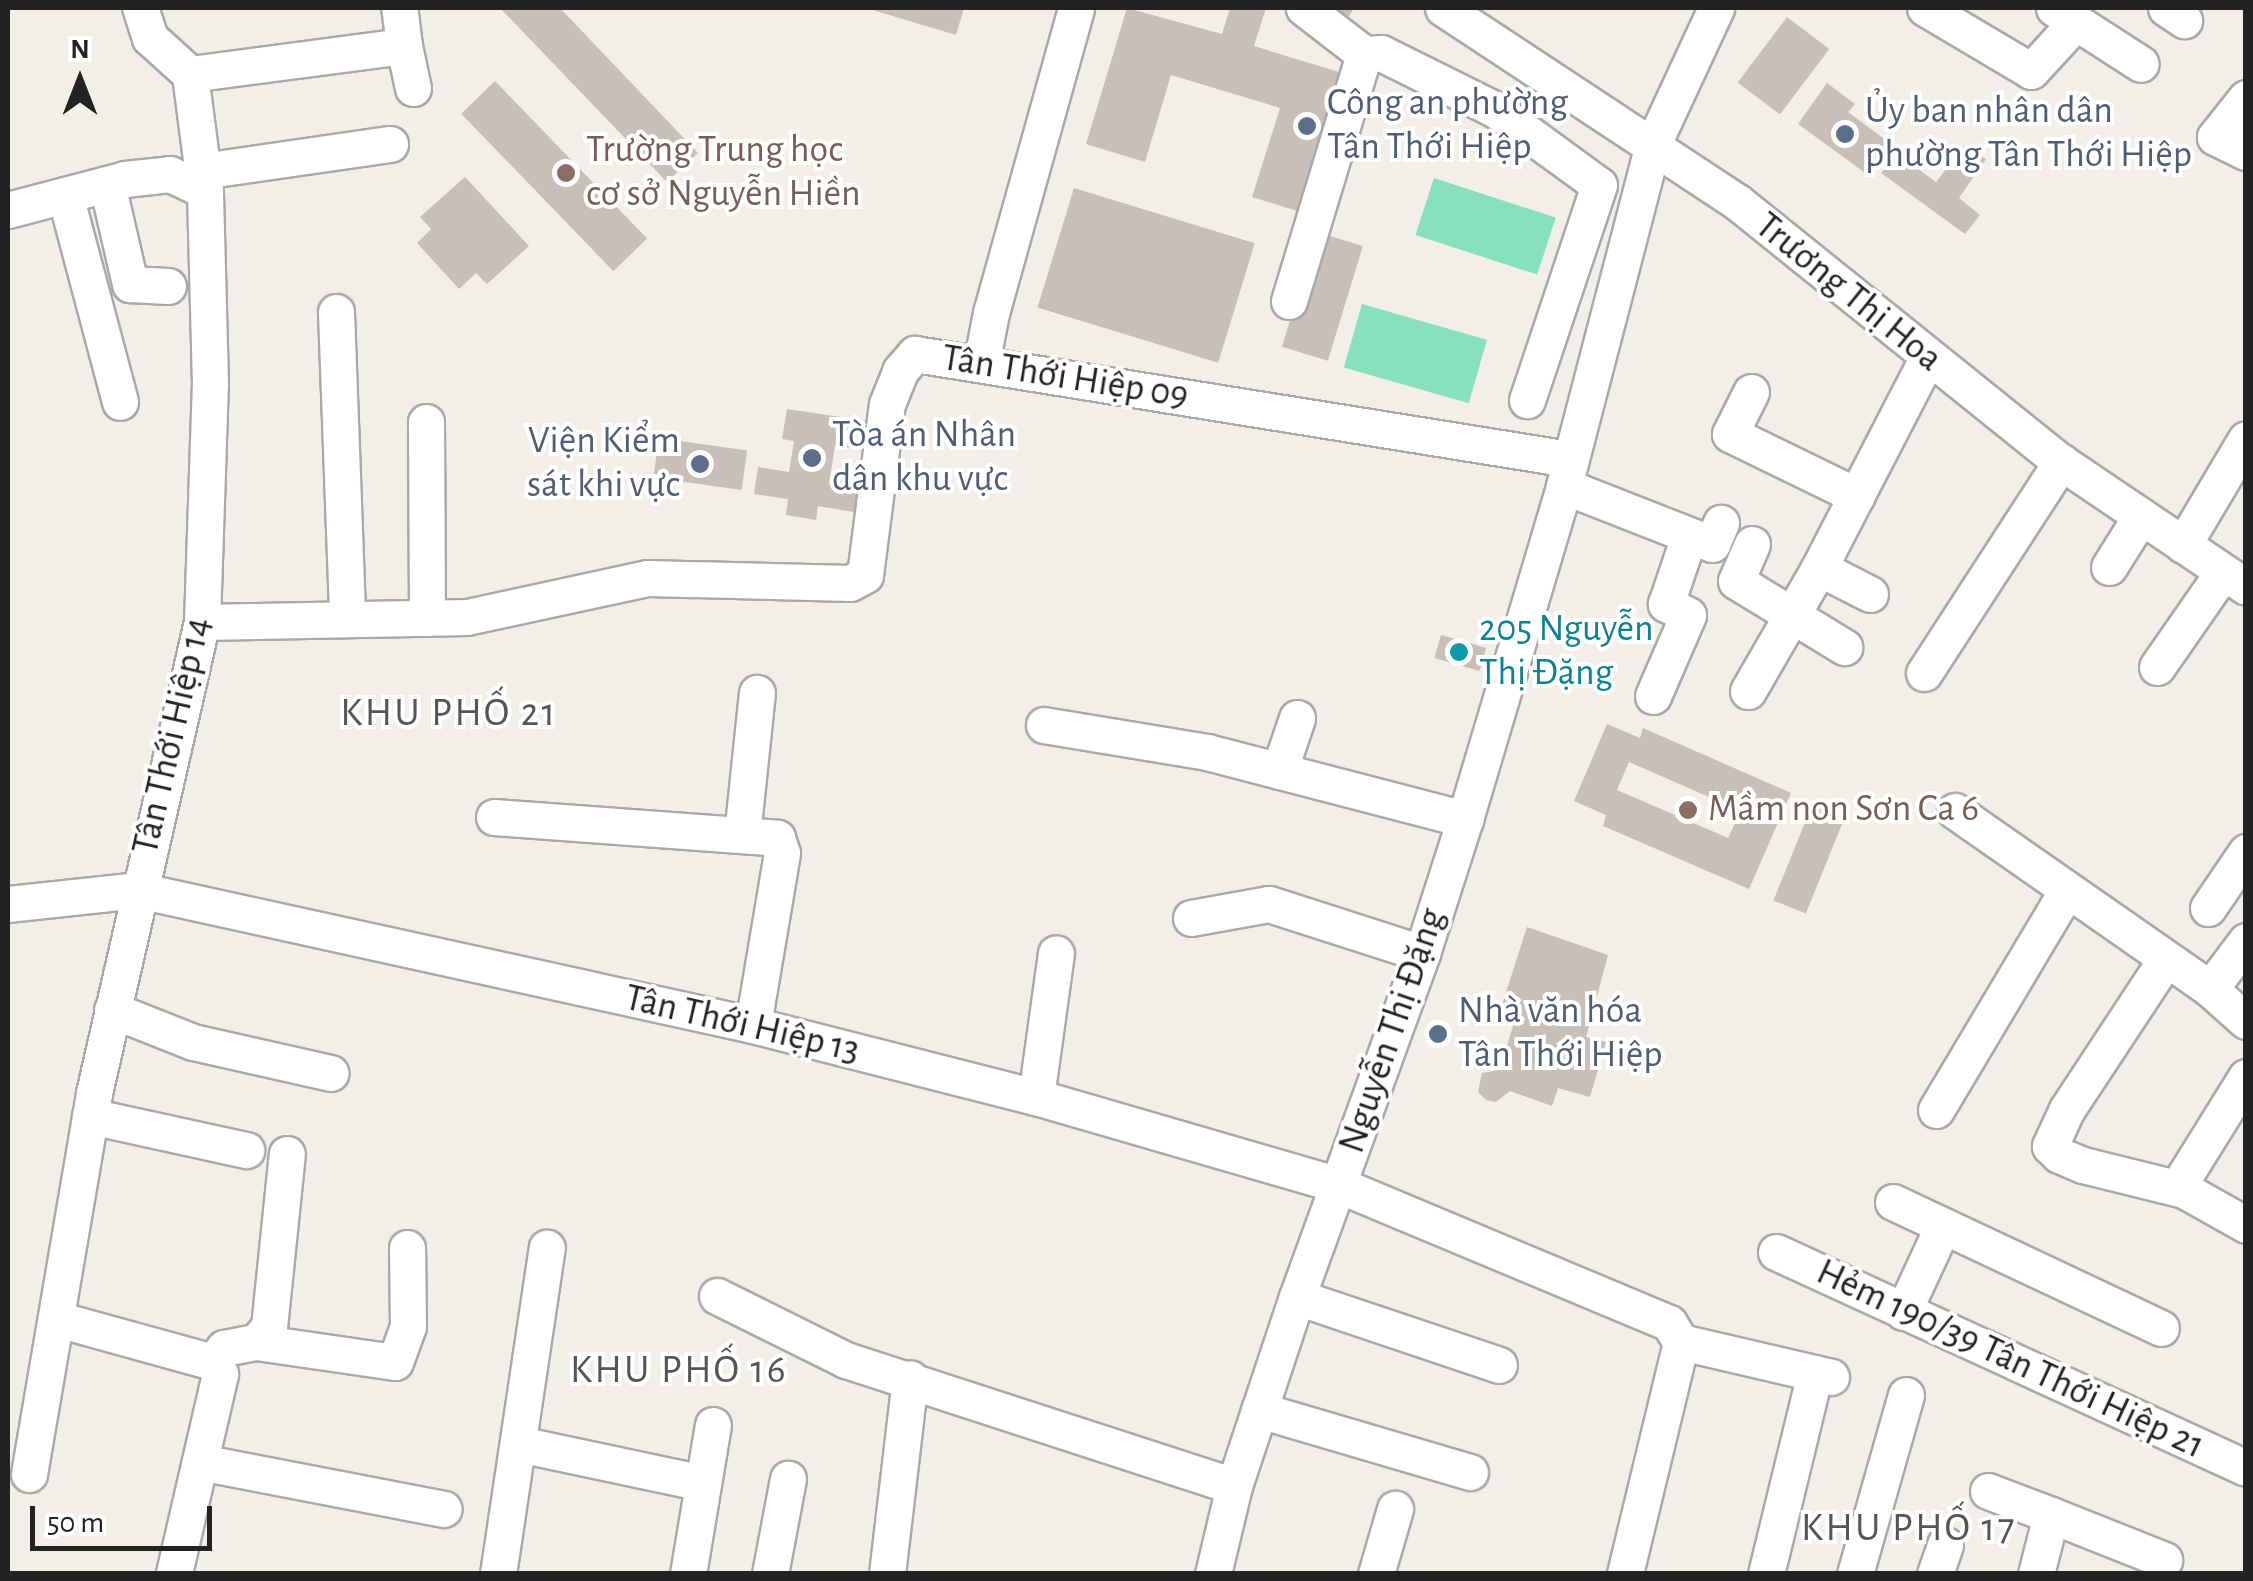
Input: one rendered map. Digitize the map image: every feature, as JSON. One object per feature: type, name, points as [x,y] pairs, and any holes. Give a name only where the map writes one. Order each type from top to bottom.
[{"type":"street","points":[[140,8],[150,38],[190,74],[404,46]]},
{"type":"street","points":[[399,8],[413,88]]},
{"type":"street","points":[[981,364],[991,313],[1076,8]]},
{"type":"street","points":[[1304,8],[1364,54],[1381,54],[1496,110],[1599,184],[1527,400]]},
{"type":"street","name":"Trương Thị Hoa","points":[[1443,8],[1653,144],[1835,278],[1927,359],[2061,462],[2234,580]]},
{"type":"street","name":"Nguyễn Thị Đặng","points":[[1213,1574],[1234,1486],[1296,1297],[1422,952],[1465,819],[1567,472],[1653,144],[1716,8]]},
{"type":"street","points":[[1925,8],[2030,71],[2066,13],[2141,64]]},
{"type":"street","points":[[1288,301],[1364,54]]},
{"type":"street","name":"Tân Thới Hiệp 14","points":[[28,1474],[90,1116],[138,890],[202,622],[210,384],[204,180],[190,74]]},
{"type":"street","points":[[2246,98],[2215,137],[2246,152]]},
{"type":"street","points":[[8,210],[107,184],[170,174],[204,180],[390,144]]},
{"type":"street","points":[[107,184],[130,284],[168,286]]},
{"type":"street","points":[[65,195],[120,402]]},
{"type":"street","points":[[336,312],[347,619]]},
{"type":"street","name":"Tân Thới Hiệp 09","points":[[202,622],[467,617],[648,578],[850,583],[865,575],[887,404],[900,371],[915,354],[1567,472],[1705,529],[1666,604],[1688,615],[1653,696]]},
{"type":"street","points":[[1748,691],[1819,568],[1927,359]]},
{"type":"street","points":[[1751,392],[1730,434],[1857,496]]},
{"type":"street","points":[[426,422],[428,618]]},
{"type":"street","points":[[2183,545],[2246,439]]},
{"type":"street","points":[[1924,673],[2061,462]]},
{"type":"street","points":[[2109,567],[2140,516]]},
{"type":"street","points":[[1752,544],[1736,581],[1844,647]]},
{"type":"street","points":[[1819,568],[1870,594]]},
{"type":"street","points":[[2156,668],[2234,580]]},
{"type":"street","points":[[742,835],[757,693]]},
{"type":"street","points":[[1280,770],[1296,718]]},
{"type":"street","points":[[1044,725],[1208,752],[1465,819]]},
{"type":"street","points":[[1955,810],[2210,989],[2246,1020]]},
{"type":"street","points":[[494,817],[777,838],[782,853],[753,1025]]},
{"type":"street","points":[[2208,908],[2246,852]]},
{"type":"street","name":"Tân Thới Hiệp 13","points":[[8,904],[138,890],[753,1025],[1036,1097],[1339,1186],[1669,1323],[1681,1342]]},
{"type":"street","points":[[1936,1110],[2066,890]]},
{"type":"street","points":[[1191,918],[1270,904],[1422,952]]},
{"type":"street","points":[[2210,989],[2246,940]]},
{"type":"street","points":[[1036,1097],[1056,953]]},
{"type":"street","points":[[2166,960],[2067,1109],[2050,1146],[2058,1155],[2082,1165],[2184,1190],[2246,1225]]},
{"type":"street","points":[[112,1010],[193,1042],[331,1073]]},
{"type":"street","points":[[2184,1190],[2185,1175],[2246,1077]]},
{"type":"street","points":[[90,1116],[246,1150]]},
{"type":"street","points":[[256,1342],[269,1327],[287,1154]]},
{"type":"street","points":[[1894,1202],[2161,1328]]},
{"type":"street","points":[[1904,1312],[1942,1226]]},
{"type":"street","points":[[213,1362],[224,1348],[256,1342],[396,1362],[408,1326],[408,1248]]},
{"type":"street","points":[[498,1574],[546,1248]]},
{"type":"street","name":"Hẻm 190/39 Tân Thới Hiệp 21","points":[[1776,1252],[2246,1468]]},
{"type":"street","points":[[717,1296],[846,1360],[1234,1486]]},
{"type":"street","points":[[1296,1297],[1499,1365]]},
{"type":"street","points":[[57,1319],[213,1362],[220,1374],[174,1574]]},
{"type":"street","points":[[1625,1574],[1681,1342],[1823,1375],[1766,1574]]},
{"type":"street","points":[[887,1574],[910,1378]]},
{"type":"street","points":[[1855,1574],[1906,1396]]},
{"type":"street","points":[[1260,1410],[1470,1472]]},
{"type":"street","points":[[688,1574],[713,1424]]},
{"type":"street","points":[[519,1444],[702,1483]]},
{"type":"street","points":[[200,1462],[444,1510]]},
{"type":"street","points":[[770,1574],[788,1479]]},
{"type":"street","points":[[1988,1491],[2164,1560]]},
{"type":"street","points":[[1376,1574],[1394,1510]]},
{"type":"street","points":[[2036,1574],[2051,1515]]},
{"type":"green space","points":[[1434,178],[1556,218],[1537,275],[1415,235]]},
{"type":"green space","points":[[1362,304],[1487,340],[1469,403],[1344,367]]},
{"type":"building","points":[[500,8],[560,8],[698,153],[667,182]]},
{"type":"building","points":[[866,8],[964,8],[956,35]]},
{"type":"building","name":"Công an phường Tân Thới Hiệp","points":[[1127,8],[1222,34],[1230,8],[1266,8],[1254,46],[1355,77],[1313,216],[1252,197],[1280,108],[1171,75],[1145,162],[1086,144]]},
{"type":"building","points":[[1320,8],[1354,8],[1344,24]]},
{"type":"building","points":[[1787,17],[1829,49],[1780,114],[1738,82]]},
{"type":"building","points":[[495,81],[647,239],[613,271],[461,114]]},
{"type":"building","name":"Ủy ban nhân dân phường Tân Thới Hiệp","points":[[1827,83],[1855,104],[1848,112],[1891,144],[1868,175],[1798,124]]},
{"type":"building","points":[[1964,146],[1986,159],[1959,198],[1980,215],[1965,234],[1881,173],[1897,153],[1936,182]]},
{"type":"building","points":[[465,177],[529,246],[487,284],[476,273],[459,289],[417,243],[431,229],[420,217]]},
{"type":"building","points":[[1074,188],[1255,243],[1218,363],[1037,308]]},
{"type":"building","points":[[1317,232],[1363,246],[1328,361],[1282,347]]},
{"type":"building","name":"Tòa án Nhân dân khu vực","points":[[787,409],[854,419],[850,448],[835,445],[830,478],[858,482],[854,512],[818,506],[816,520],[786,515],[788,499],[754,494],[758,467],[789,472],[794,441],[782,439]]},
{"type":"building","name":"Viện Kiểm sát khi vực","points":[[659,438],[747,450],[742,490],[653,478]]},
{"type":"building","name":"205 Nguyễn Thị Đặng","points":[[1441,635],[1486,648],[1480,671],[1434,658]]},
{"type":"building","points":[[1607,724],[1640,738],[1643,728],[1791,793],[1749,889],[1603,826],[1606,815],[1574,801]],"holes":[[[1629,762],[1741,811],[1728,838],[1617,790]]]},
{"type":"building","points":[[1812,805],[1844,818],[1806,914],[1773,900]]},
{"type":"building","points":[[1527,927],[1608,955],[1586,1037],[1606,1042],[1590,1097],[1558,1088],[1552,1106],[1510,1091],[1496,1102],[1486,1100],[1478,1092],[1482,1073],[1499,1070],[1515,1020],[1499,1014]]},
{"type":"place","name":"Công an phường Tân Thới Hiệp","points":[[1307,126]]},
{"type":"place","name":"Ủy ban nhân dân phường Tân Thới Hiệp","points":[[1845,134]]},
{"type":"place","name":"Trường Trung học cơ sở Nguyễn Hiền","points":[[566,173]]},
{"type":"place","name":"Tòa án Nhân dân khu vực","points":[[812,458]]},
{"type":"place","name":"Viện Kiểm sát khi vực","points":[[700,464]]},
{"type":"place","name":"205 Nguyễn Thị Đặng","points":[[1459,652]]},
{"type":"place","name":"Mầm non Sơn Ca 6","points":[[1688,810]]},
{"type":"place","name":"Nhà văn hóa Tân Thới Hiệp","points":[[1438,1034]]},
{"type":"district","name":"KHU PHỐ 21","points":[[449,713]]},
{"type":"district","name":"KHU PHỐ 16","points":[[679,1370]]},
{"type":"district","name":"KHU PHỐ 17","points":[[1909,1528]]}]
